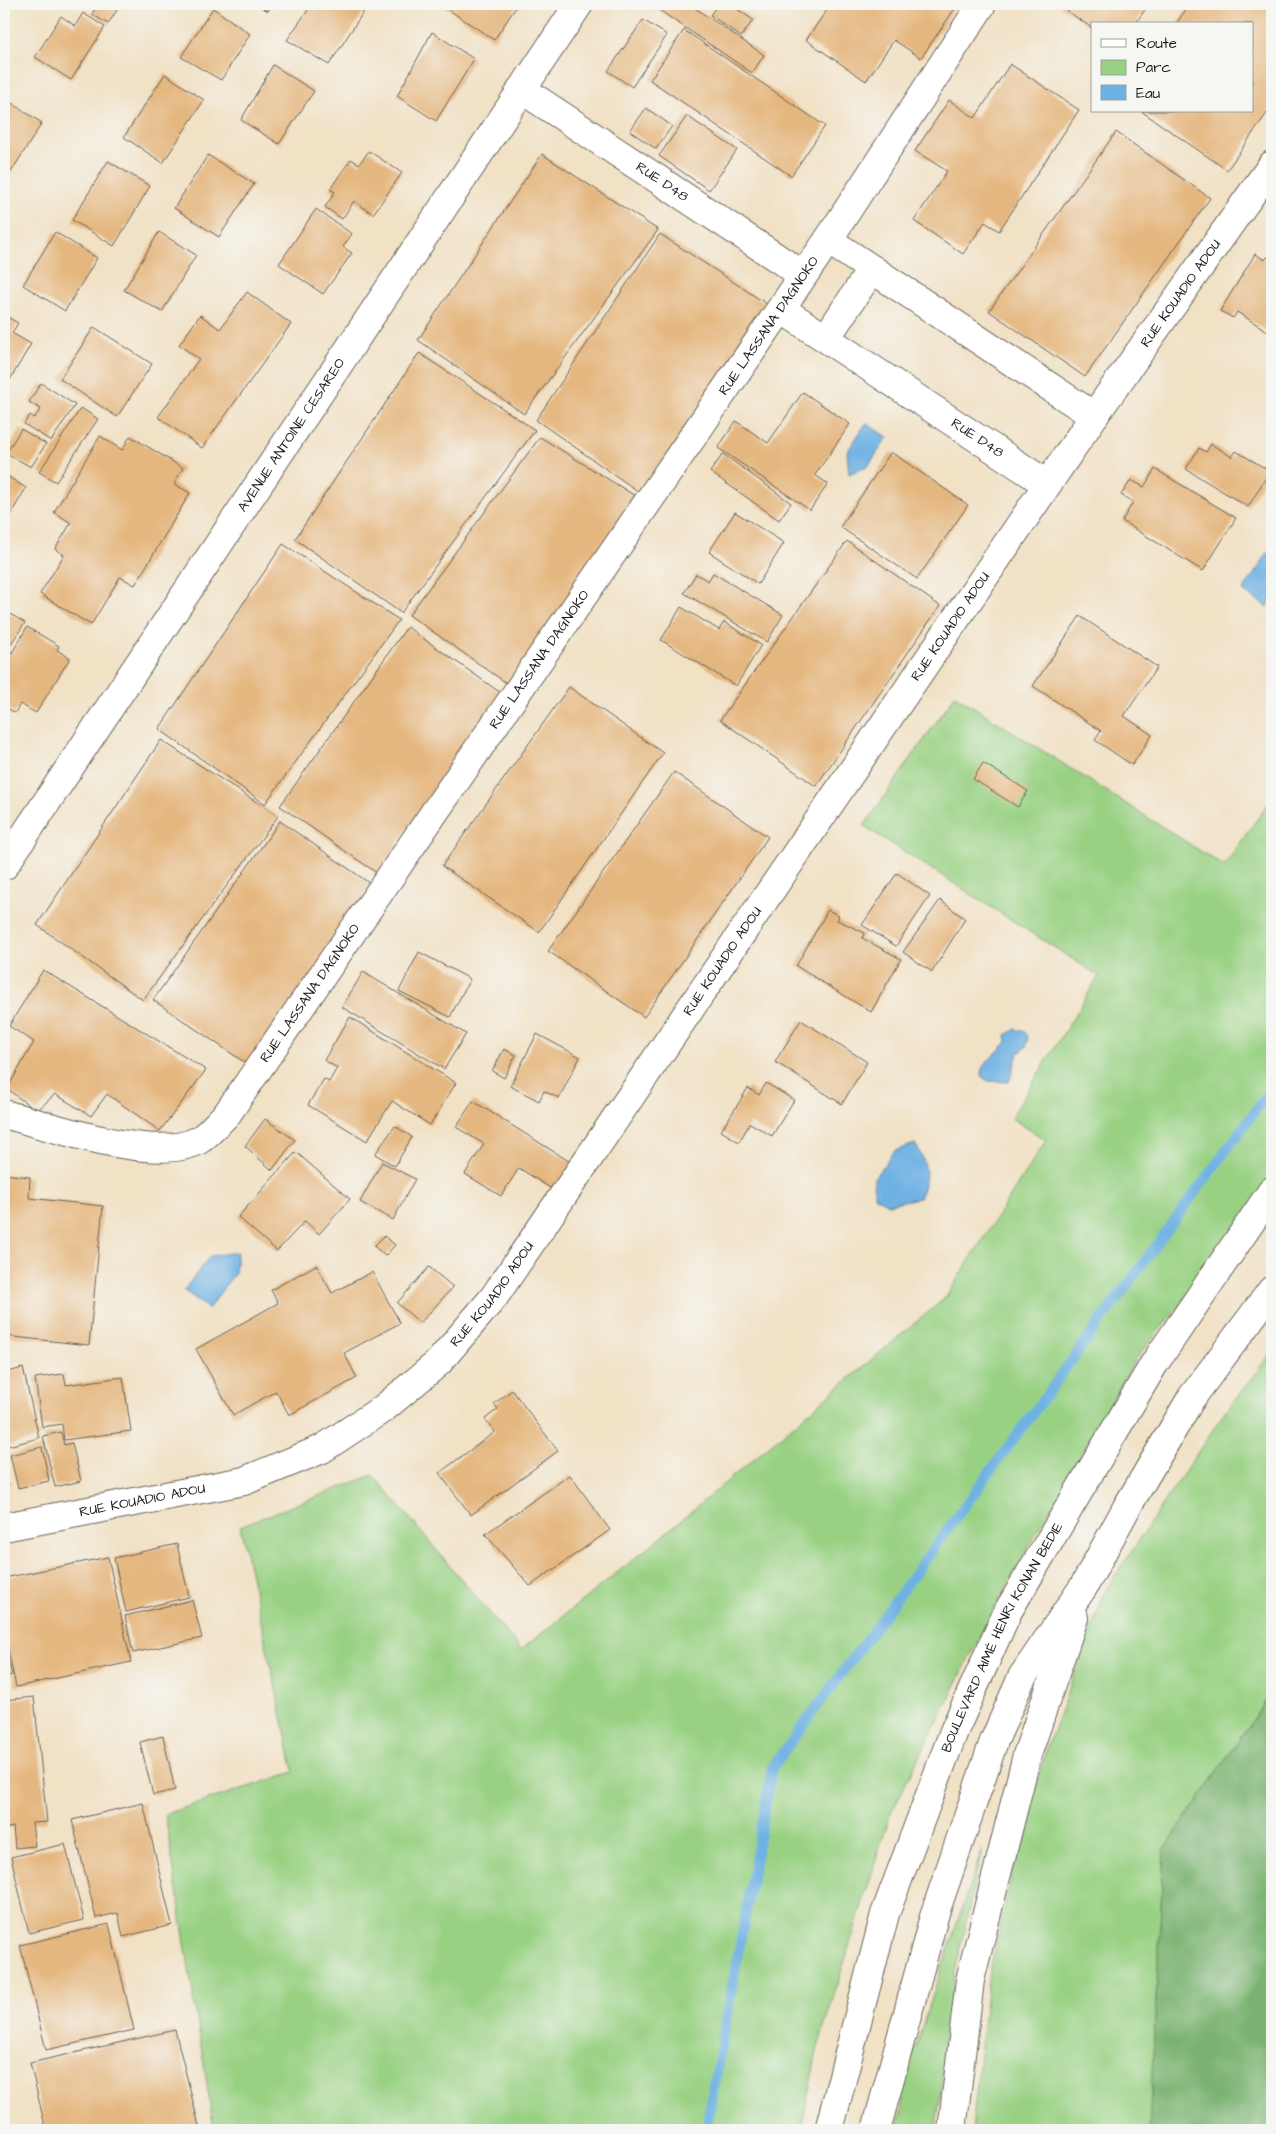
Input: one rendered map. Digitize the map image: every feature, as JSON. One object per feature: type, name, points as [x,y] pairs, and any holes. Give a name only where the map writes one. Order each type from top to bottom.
[{"type":"main road","name":"AVENUE ANTOINE CESAREO","points":[[4,866],[579,4]]},
{"type":"main road","name":"RUE LASSANA DAGNOKO","points":[[4,1114],[125,1145],[164,1150],[198,1140],[227,1114],[828,240],[982,4]]},
{"type":"main road","name":"RUE D48","points":[[521,89],[803,275]]},
{"type":"main road","name":"RUE KOUADIO ADOU","points":[[4,1528],[244,1481],[322,1449],[384,1408],[438,1363],[494,1297],[1047,484],[1272,165]]},
{"type":"main road","points":[[828,240],[1094,416]]},
{"type":"main road","points":[[826,338],[872,269]]},
{"type":"main road","name":"RUE D48","points":[[781,309],[1047,484]]},
{"type":"main road","name":"BOULEVARD AIMÉ HENRI KONAN BEDIE","points":[[829,2130],[885,1914],[954,1731],[1008,1611],[1154,1364],[1272,1191]]},
{"type":"main road","points":[[876,2130],[934,1912],[994,1741],[1022,1677],[1084,1586],[1127,1507],[1192,1398],[1272,1290]]},
{"type":"main road","points":[[952,2130],[970,1980],[1027,1756],[1084,1586]]},
{"type":"green space","points":[[955,695],[1224,866],[1272,798],[1272,1189],[1133,1363],[996,1605],[890,1815],[818,2047],[801,2130],[214,2130],[165,1814],[294,1772],[240,1526],[373,1475],[521,1650],[655,1542],[946,1297],[1046,1140],[1011,1118],[1099,976],[864,826]]},
{"type":"green space","points":[[1272,1352],[1272,1692],[1164,1850],[1149,2130],[972,2130],[988,1980],[1023,1825],[1045,1753],[1105,1591],[1222,1416]]},
{"type":"green space","points":[[1272,1692],[1272,2130],[1149,2130],[1164,1850]]},
{"type":"green space","points":[[982,1849],[955,1972],[936,2130],[898,2130],[908,2068]]},
{"type":"water","points":[[866,423],[888,437],[868,466],[849,474],[847,452]]},
{"type":"water","points":[[1269,551],[1272,553],[1272,599],[1267,607],[1243,591]]},
{"type":"water","points":[[1016,1029],[1025,1032],[1028,1037],[1026,1047],[1018,1054],[1009,1082],[988,1081],[981,1076],[984,1065],[1007,1042],[1006,1035]]},
{"type":"water","points":[[915,1144],[923,1158],[926,1171],[926,1177],[919,1198],[888,1204],[874,1196],[874,1178],[894,1151]]},
{"type":"water","points":[[237,1252],[235,1273],[208,1309],[184,1290],[210,1256]]},
{"type":"building","points":[[93,4],[121,4],[108,24],[92,14],[97,6]]},
{"type":"building","points":[[256,4],[272,4],[268,11]]},
{"type":"building","points":[[312,4],[355,4],[364,11],[329,65],[287,40]]},
{"type":"building","points":[[440,4],[518,4],[494,40]]},
{"type":"building","points":[[659,4],[689,4],[764,55],[752,73],[656,8]]},
{"type":"building","points":[[718,4],[730,4],[753,20],[741,37],[710,15]]},
{"type":"building","points":[[831,4],[958,4],[921,58],[894,40],[866,81],[806,40]]},
{"type":"building","points":[[1057,4],[1149,4],[1136,22],[1091,22],[1091,27]]},
{"type":"building","points":[[1190,4],[1272,4],[1272,106],[1227,170],[1142,112],[1254,112],[1254,22],[1177,22]]},
{"type":"building","points":[[213,8],[250,34],[221,80],[181,57]]},
{"type":"building","points":[[83,13],[105,27],[71,80],[35,57],[61,16],[75,26]]},
{"type":"building","points":[[643,20],[667,35],[632,87],[608,71]]},
{"type":"building","points":[[684,30],[825,126],[791,176],[650,80]]},
{"type":"building","points":[[432,32],[474,59],[436,121],[397,96]]},
{"type":"building","points":[[1010,64],[1079,110],[999,231],[985,222],[963,254],[914,221],[947,171],[915,151],[949,100],[975,118]]},
{"type":"building","points":[[273,65],[314,91],[279,144],[241,120]]},
{"type":"building","points":[[165,74],[204,100],[163,163],[124,137]]},
{"type":"building","points":[[4,98],[42,123],[4,183]]},
{"type":"building","points":[[646,108],[672,126],[656,149],[630,131]]},
{"type":"building","points":[[687,116],[737,150],[709,190],[659,156]]},
{"type":"building","points":[[1116,132],[1210,198],[1085,377],[989,311]]},
{"type":"building","points":[[369,151],[402,173],[373,214],[354,201],[342,219],[325,207],[335,192],[330,189],[351,159],[359,164]]},
{"type":"building","points":[[542,154],[658,230],[524,414],[418,340]]},
{"type":"building","points":[[208,155],[254,184],[219,237],[174,208]]},
{"type":"building","points":[[108,161],[150,186],[114,246],[72,220]]},
{"type":"building","points":[[316,209],[352,234],[343,247],[352,253],[323,294],[279,264]]},
{"type":"building","points":[[55,232],[97,258],[65,311],[23,285]]},
{"type":"building","points":[[159,232],[196,255],[162,312],[124,290]]},
{"type":"building","points":[[660,234],[776,310],[642,494],[536,420]]},
{"type":"building","points":[[1255,254],[1265,260],[1267,257],[1272,260],[1272,334],[1237,312],[1233,318],[1220,311]]},
{"type":"building","points":[[247,292],[291,324],[202,448],[158,417],[199,359],[179,345],[200,315],[220,329]]},
{"type":"building","points":[[4,315],[18,323],[12,333],[31,344],[4,390]]},
{"type":"building","points":[[94,327],[152,364],[117,417],[60,379]]},
{"type":"building","points":[[419,353],[535,430],[401,613],[295,539]]},
{"type":"building","points":[[41,383],[75,405],[51,441],[24,424],[30,415],[34,418],[41,409],[29,402]]},
{"type":"building","points":[[803,392],[850,424],[815,475],[828,484],[810,510],[718,448],[736,421],[768,443]]},
{"type":"building","points":[[81,408],[98,419],[56,482],[39,472]]},
{"type":"building","points":[[21,429],[46,444],[31,467],[6,453]]},
{"type":"building","points":[[100,436],[122,450],[130,436],[183,468],[174,484],[190,493],[135,585],[120,577],[91,625],[40,594],[64,555],[55,549],[71,523],[54,512]]},
{"type":"building","points":[[540,437],[650,505],[515,689],[409,615]]},
{"type":"building","points":[[1211,444],[1232,457],[1236,451],[1270,471],[1248,507],[1186,469],[1199,448],[1206,452]]},
{"type":"building","points":[[891,452],[968,505],[917,579],[840,527]]},
{"type":"building","points":[[723,454],[791,503],[779,520],[710,472]]},
{"type":"building","points":[[1155,469],[1236,518],[1203,571],[1122,521],[1133,502],[1121,495],[1131,480],[1144,487]]},
{"type":"building","points":[[4,474],[26,488],[4,526]]},
{"type":"building","points":[[735,512],[784,543],[758,584],[709,552]]},
{"type":"building","points":[[847,541],[940,606],[816,786],[720,720]]},
{"type":"building","points":[[283,544],[399,620],[265,804],[159,729]]},
{"type":"building","points":[[713,573],[783,615],[767,642],[684,593],[696,574],[708,581]]},
{"type":"building","points":[[681,607],[719,630],[724,622],[761,645],[736,686],[661,640]]},
{"type":"building","points":[[4,610],[25,623],[10,645],[5,643],[4,645]]},
{"type":"building","points":[[1080,616],[1157,667],[1124,716],[1152,735],[1132,765],[1095,740],[1101,731],[1033,686]]},
{"type":"building","points":[[27,627],[59,646],[57,650],[70,658],[36,713],[20,704],[15,713],[4,706],[4,653],[6,649],[12,653]]},
{"type":"building","points":[[407,627],[501,693],[377,873],[280,806]]},
{"type":"building","points":[[569,687],[663,753],[539,932],[442,866]]},
{"type":"building","points":[[161,740],[278,816],[143,1000],[37,925]]},
{"type":"building","points":[[983,763],[1028,791],[1018,807],[973,779]]},
{"type":"building","points":[[674,772],[768,837],[644,1017],[548,951]]},
{"type":"building","points":[[280,821],[375,887],[250,1066],[153,1000]]},
{"type":"building","points":[[897,873],[930,896],[896,946],[862,925]]},
{"type":"building","points":[[940,900],[965,919],[932,972],[903,952]]},
{"type":"building","points":[[828,910],[839,916],[837,920],[865,933],[862,938],[901,959],[871,1012],[796,966]]},
{"type":"building","points":[[419,952],[470,979],[450,1017],[399,991]]},
{"type":"building","points":[[43,970],[206,1070],[160,1131],[107,1094],[91,1116],[55,1094],[37,1111],[7,1089],[34,1042],[9,1026]]},
{"type":"building","points":[[363,972],[466,1034],[444,1069],[342,1007]]},
{"type":"building","points":[[350,1017],[456,1083],[430,1125],[392,1101],[367,1141],[308,1105],[324,1079],[329,1082],[337,1068],[324,1060]]},
{"type":"building","points":[[801,1020],[867,1062],[842,1104],[775,1062]]},
{"type":"building","points":[[537,1034],[580,1057],[559,1098],[544,1091],[539,1101],[510,1086]]},
{"type":"building","points":[[504,1049],[516,1055],[504,1078],[492,1071]]},
{"type":"building","points":[[766,1083],[794,1100],[772,1136],[750,1123],[739,1142],[721,1131],[748,1088],[759,1095]]},
{"type":"building","points":[[473,1101],[575,1165],[558,1193],[519,1168],[501,1196],[465,1174],[484,1144],[456,1127]]},
{"type":"building","points":[[265,1119],[295,1140],[272,1170],[245,1146]]},
{"type":"building","points":[[395,1126],[412,1137],[395,1166],[375,1154]]},
{"type":"building","points":[[296,1152],[350,1199],[319,1234],[305,1221],[277,1251],[238,1217]]},
{"type":"building","points":[[382,1162],[415,1179],[393,1220],[360,1202]]},
{"type":"building","points":[[4,1174],[30,1177],[29,1198],[103,1206],[89,1345],[4,1336]]},
{"type":"building","points":[[384,1236],[395,1245],[385,1256],[374,1246]]},
{"type":"building","points":[[316,1265],[332,1293],[372,1272],[400,1323],[344,1353],[357,1378],[289,1415],[276,1391],[233,1415],[196,1349],[278,1303],[271,1290]]},
{"type":"building","points":[[429,1267],[453,1287],[420,1323],[397,1303]]},
{"type":"building","points":[[23,1368],[39,1438],[4,1447],[4,1373]]},
{"type":"building","points":[[64,1374],[66,1385],[123,1377],[131,1431],[64,1440],[62,1424],[42,1427],[35,1378]]},
{"type":"building","points":[[512,1390],[558,1451],[471,1515],[439,1473],[495,1432],[485,1419],[498,1409],[494,1404]]},
{"type":"building","points":[[61,1432],[64,1445],[72,1443],[81,1481],[55,1487],[43,1436]]},
{"type":"building","points":[[42,1447],[49,1481],[18,1488],[10,1455]]},
{"type":"building","points":[[570,1475],[610,1530],[530,1586],[485,1534]]},
{"type":"building","points":[[4,1478],[9,1485],[4,1489]]},
{"type":"building","points":[[177,1544],[189,1597],[126,1612],[114,1558]]},
{"type":"building","points":[[108,1557],[131,1662],[16,1687],[4,1630],[4,1578]]},
{"type":"building","points":[[192,1600],[202,1638],[133,1653],[125,1616]]},
{"type":"building","points":[[4,1644],[12,1675],[4,1677]]},
{"type":"building","points":[[34,1697],[47,1822],[32,1823],[35,1846],[15,1848],[13,1827],[4,1829],[4,1700]]},
{"type":"building","points":[[163,1736],[175,1790],[153,1795],[140,1742]]},
{"type":"building","points":[[143,1803],[172,1925],[123,1937],[118,1913],[96,1918],[72,1820]]},
{"type":"building","points":[[65,1844],[84,1920],[29,1933],[11,1857]]},
{"type":"building","points":[[109,1924],[134,2030],[46,2050],[20,1945]]},
{"type":"building","points":[[175,2030],[200,2130],[46,2130],[30,2063]]},
{"type":"waterway","points":[[706,2130],[772,1768],[1272,1088]]}]
